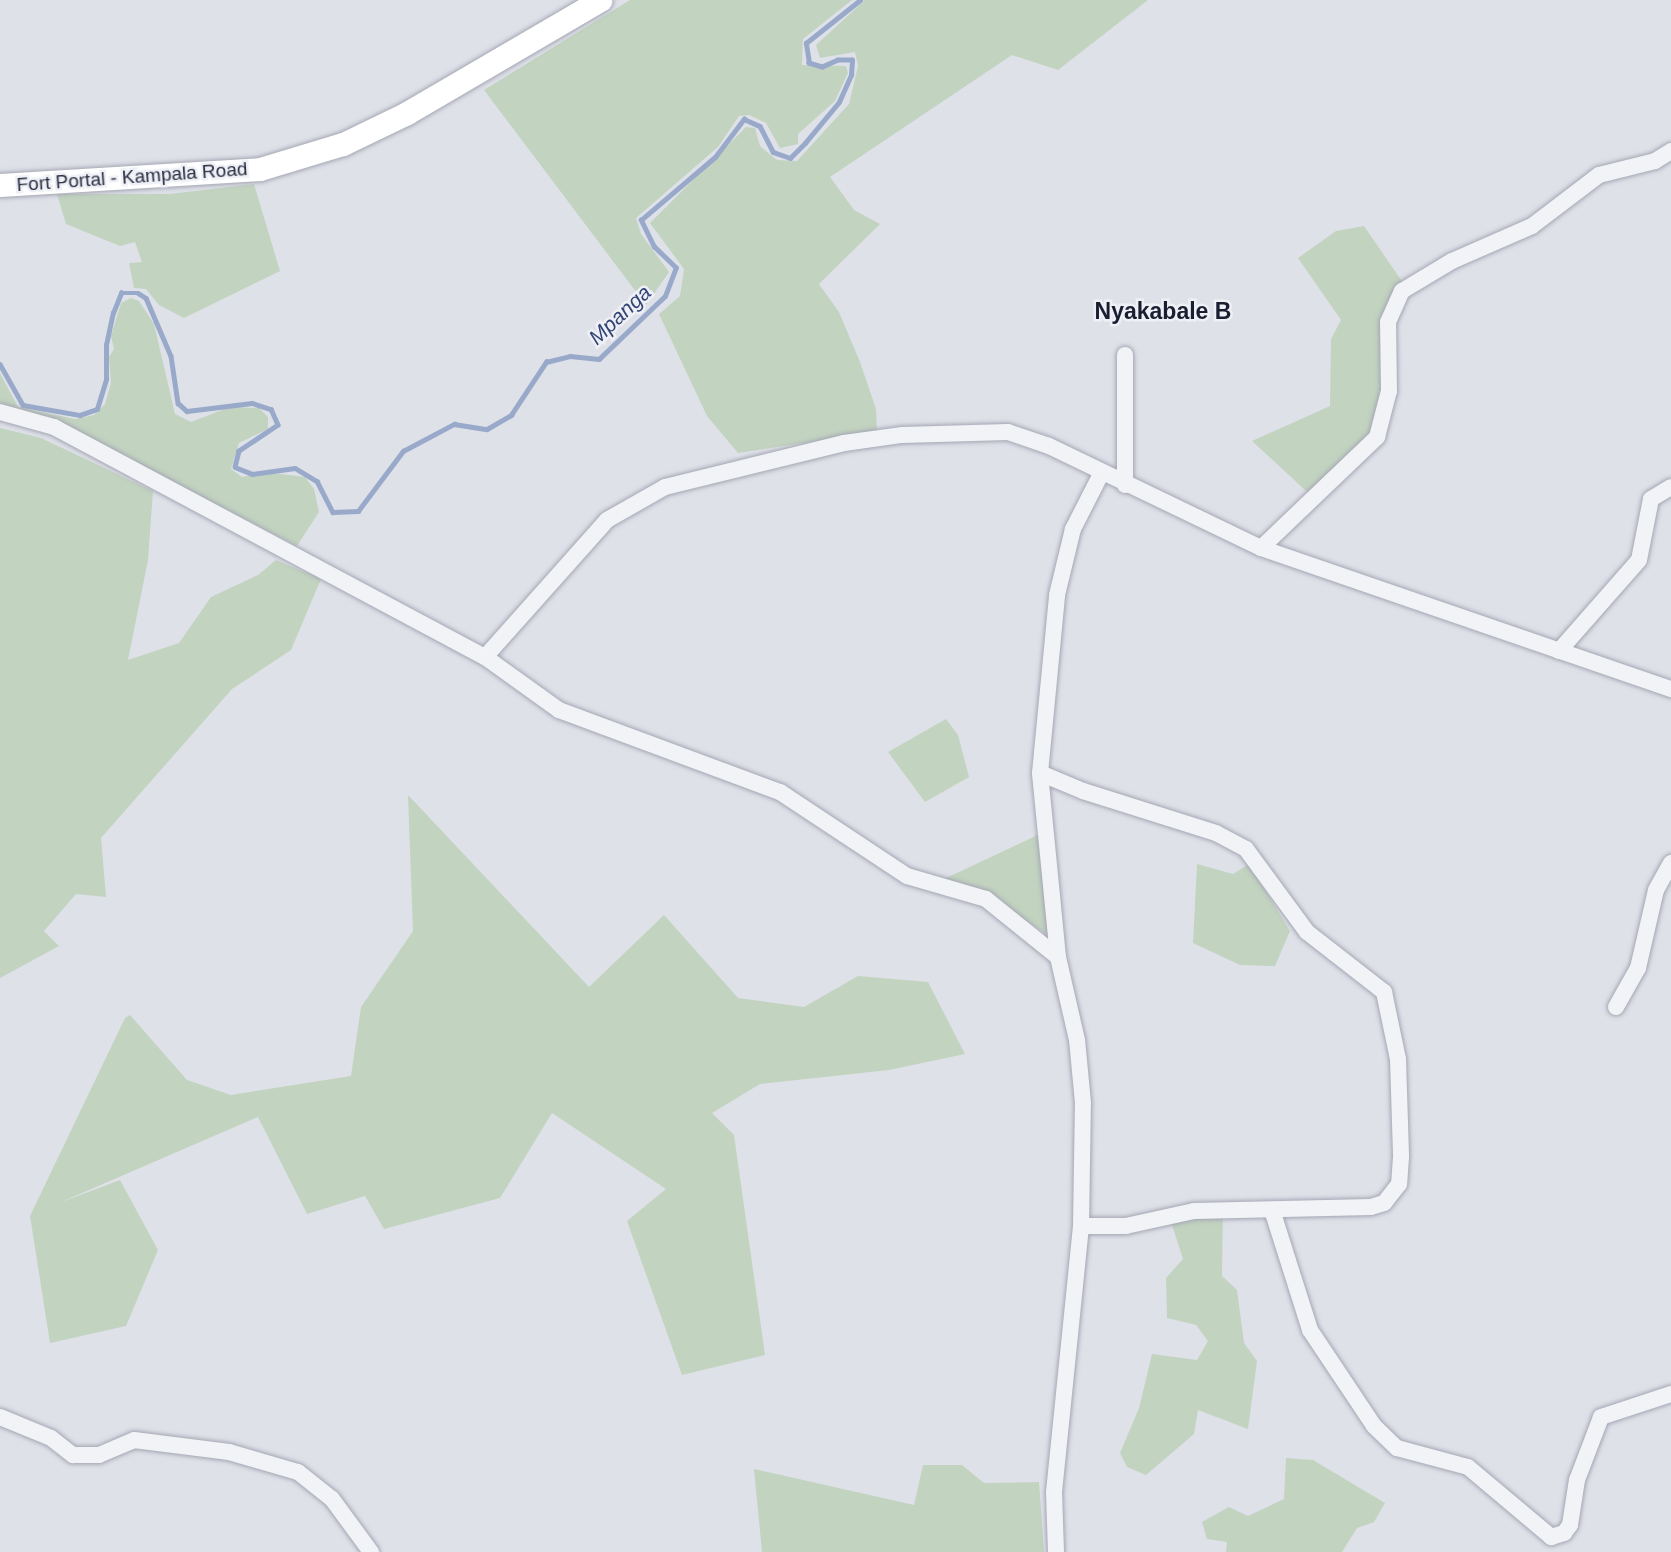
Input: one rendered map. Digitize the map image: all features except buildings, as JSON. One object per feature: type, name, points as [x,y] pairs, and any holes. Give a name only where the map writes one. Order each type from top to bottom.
[{"type":"highway","name":"Fort Portal - Kampala Road","points":[[0,185],[260,169],[343,144],[407,113],[600,0]]},
{"type":"street","points":[[1261,548],[1377,437],[1389,391],[1388,322],[1402,291],[1452,261],[1532,226],[1599,175],[1655,161],[1671,151]]},
{"type":"street","points":[[1125,355],[1125,485]]},
{"type":"street","points":[[0,412],[54,427],[485,657],[559,710],[779,793],[907,876],[986,899],[1058,957]]},
{"type":"street","points":[[485,657],[607,520],[635,500],[696,476],[844,443],[954,432],[1008,432],[1049,446],[1101,474],[1261,548],[1671,689]]},
{"type":"street","points":[[1056,1552],[1054,1492],[1081,1226],[1083,1102],[1077,1040],[1058,957],[1040,773],[1057,595],[1073,529],[1101,474]]},
{"type":"street","points":[[1559,651],[1639,560],[1651,499],[1671,487]]},
{"type":"street","points":[[1040,773],[1083,791],[1216,833],[1245,849],[1307,932],[1384,992],[1399,1070],[1401,1157],[1394,1193],[1371,1207],[1194,1210],[1126,1226],[1081,1226]]},
{"type":"street","points":[[1615,1007],[1637,968],[1656,890],[1671,863]]},
{"type":"street","points":[[1272,1210],[1310,1330],[1374,1426],[1397,1448],[1468,1467],[1552,1544],[1570,1525],[1577,1480],[1599,1420],[1612,1410],[1671,1394]]},
{"type":"street","points":[[0,1417],[51,1438],[73,1455],[99,1455],[134,1440],[229,1452],[298,1472],[332,1499],[371,1552]]},
{"type":"green space","points":[[630,0],[852,0],[803,39],[802,65],[846,66],[848,73],[835,101],[798,134],[798,144],[780,148],[766,123],[749,115],[739,116],[718,147],[636,218],[641,234],[669,272],[646,305],[484,90]]},
{"type":"green space","points":[[865,0],[1148,0],[1058,70],[1012,55],[830,177],[854,210],[880,224],[819,284],[839,312],[860,362],[876,409],[877,432],[738,453],[707,416],[659,314],[680,296],[684,269],[650,223],[746,127],[755,128],[760,146],[777,160],[797,161],[849,104],[858,66],[855,52],[820,58],[816,45]]},
{"type":"green space","points":[[254,184],[280,271],[184,318],[159,305],[146,289],[134,288],[129,263],[142,262],[135,242],[120,246],[66,224],[57,194],[170,194]]},
{"type":"green space","points":[[1364,226],[1410,293],[1385,320],[1382,441],[1317,501],[1252,441],[1330,406],[1331,339],[1341,320],[1298,258],[1336,231]]},
{"type":"green space","points":[[131,298],[139,301],[154,324],[175,414],[191,422],[230,407],[259,408],[268,417],[268,429],[239,443],[231,469],[242,477],[264,472],[305,477],[314,489],[319,512],[297,546],[110,450],[0,416],[0,373],[18,407],[75,419],[94,415],[105,404],[111,383],[109,357],[114,349],[111,336],[121,303]]},
{"type":"green space","points":[[0,428],[41,438],[153,491],[148,560],[128,660],[179,643],[211,597],[258,575],[276,560],[321,579],[291,650],[232,689],[101,838],[106,897],[76,894],[44,931],[59,946],[0,978]]},
{"type":"green space","points":[[946,719],[958,735],[969,777],[925,802],[888,752]]},
{"type":"green space","points":[[408,795],[589,987],[664,915],[738,998],[804,1007],[858,976],[928,982],[965,1054],[889,1070],[760,1084],[712,1113],[734,1135],[765,1355],[682,1375],[627,1221],[666,1189],[552,1113],[500,1198],[384,1229],[365,1196],[307,1214],[258,1117],[59,1203],[120,1180],[158,1250],[126,1326],[50,1343],[30,1216],[125,1018],[130,1015],[187,1080],[231,1095],[351,1076],[361,1007],[413,931]]},
{"type":"green space","points":[[1042,833],[1053,938],[1019,916],[942,880]]},
{"type":"green space","points":[[1197,864],[1233,874],[1249,864],[1290,931],[1275,966],[1240,965],[1193,943]]},
{"type":"green space","points":[[1223,1202],[1222,1276],[1237,1290],[1244,1343],[1257,1361],[1248,1429],[1198,1410],[1194,1434],[1146,1475],[1127,1467],[1120,1453],[1139,1408],[1152,1354],[1197,1360],[1208,1341],[1196,1325],[1167,1318],[1166,1278],[1183,1259],[1171,1222]]},
{"type":"green space","points":[[1286,1458],[1313,1460],[1385,1503],[1374,1522],[1357,1528],[1342,1552],[1226,1552],[1227,1542],[1207,1539],[1202,1522],[1229,1507],[1248,1516],[1284,1499]]},
{"type":"green space","points":[[923,1465],[962,1465],[984,1483],[1039,1482],[1044,1552],[762,1552],[754,1469],[914,1505]]},
{"type":"waterway","name":"Mpanga","points":[[0,364],[23,405],[80,415],[97,409],[106,379],[106,345],[113,313],[121,293],[138,293],[146,298],[171,356],[178,403],[187,411],[252,403],[271,409],[278,425],[239,451],[235,467],[252,474],[295,468],[317,481],[333,512],[358,511],[403,451],[454,424],[487,429],[511,415],[546,362],[570,356],[599,359],[665,296],[676,268],[654,247],[641,220],[715,157],[744,119],[760,126],[773,152],[790,158],[805,143],[839,102],[851,75],[852,60],[838,60],[822,67],[809,63],[806,43],[860,0]]},
{"type":"district","name":"Nyakabale B","points":[[1163,311]]}]
